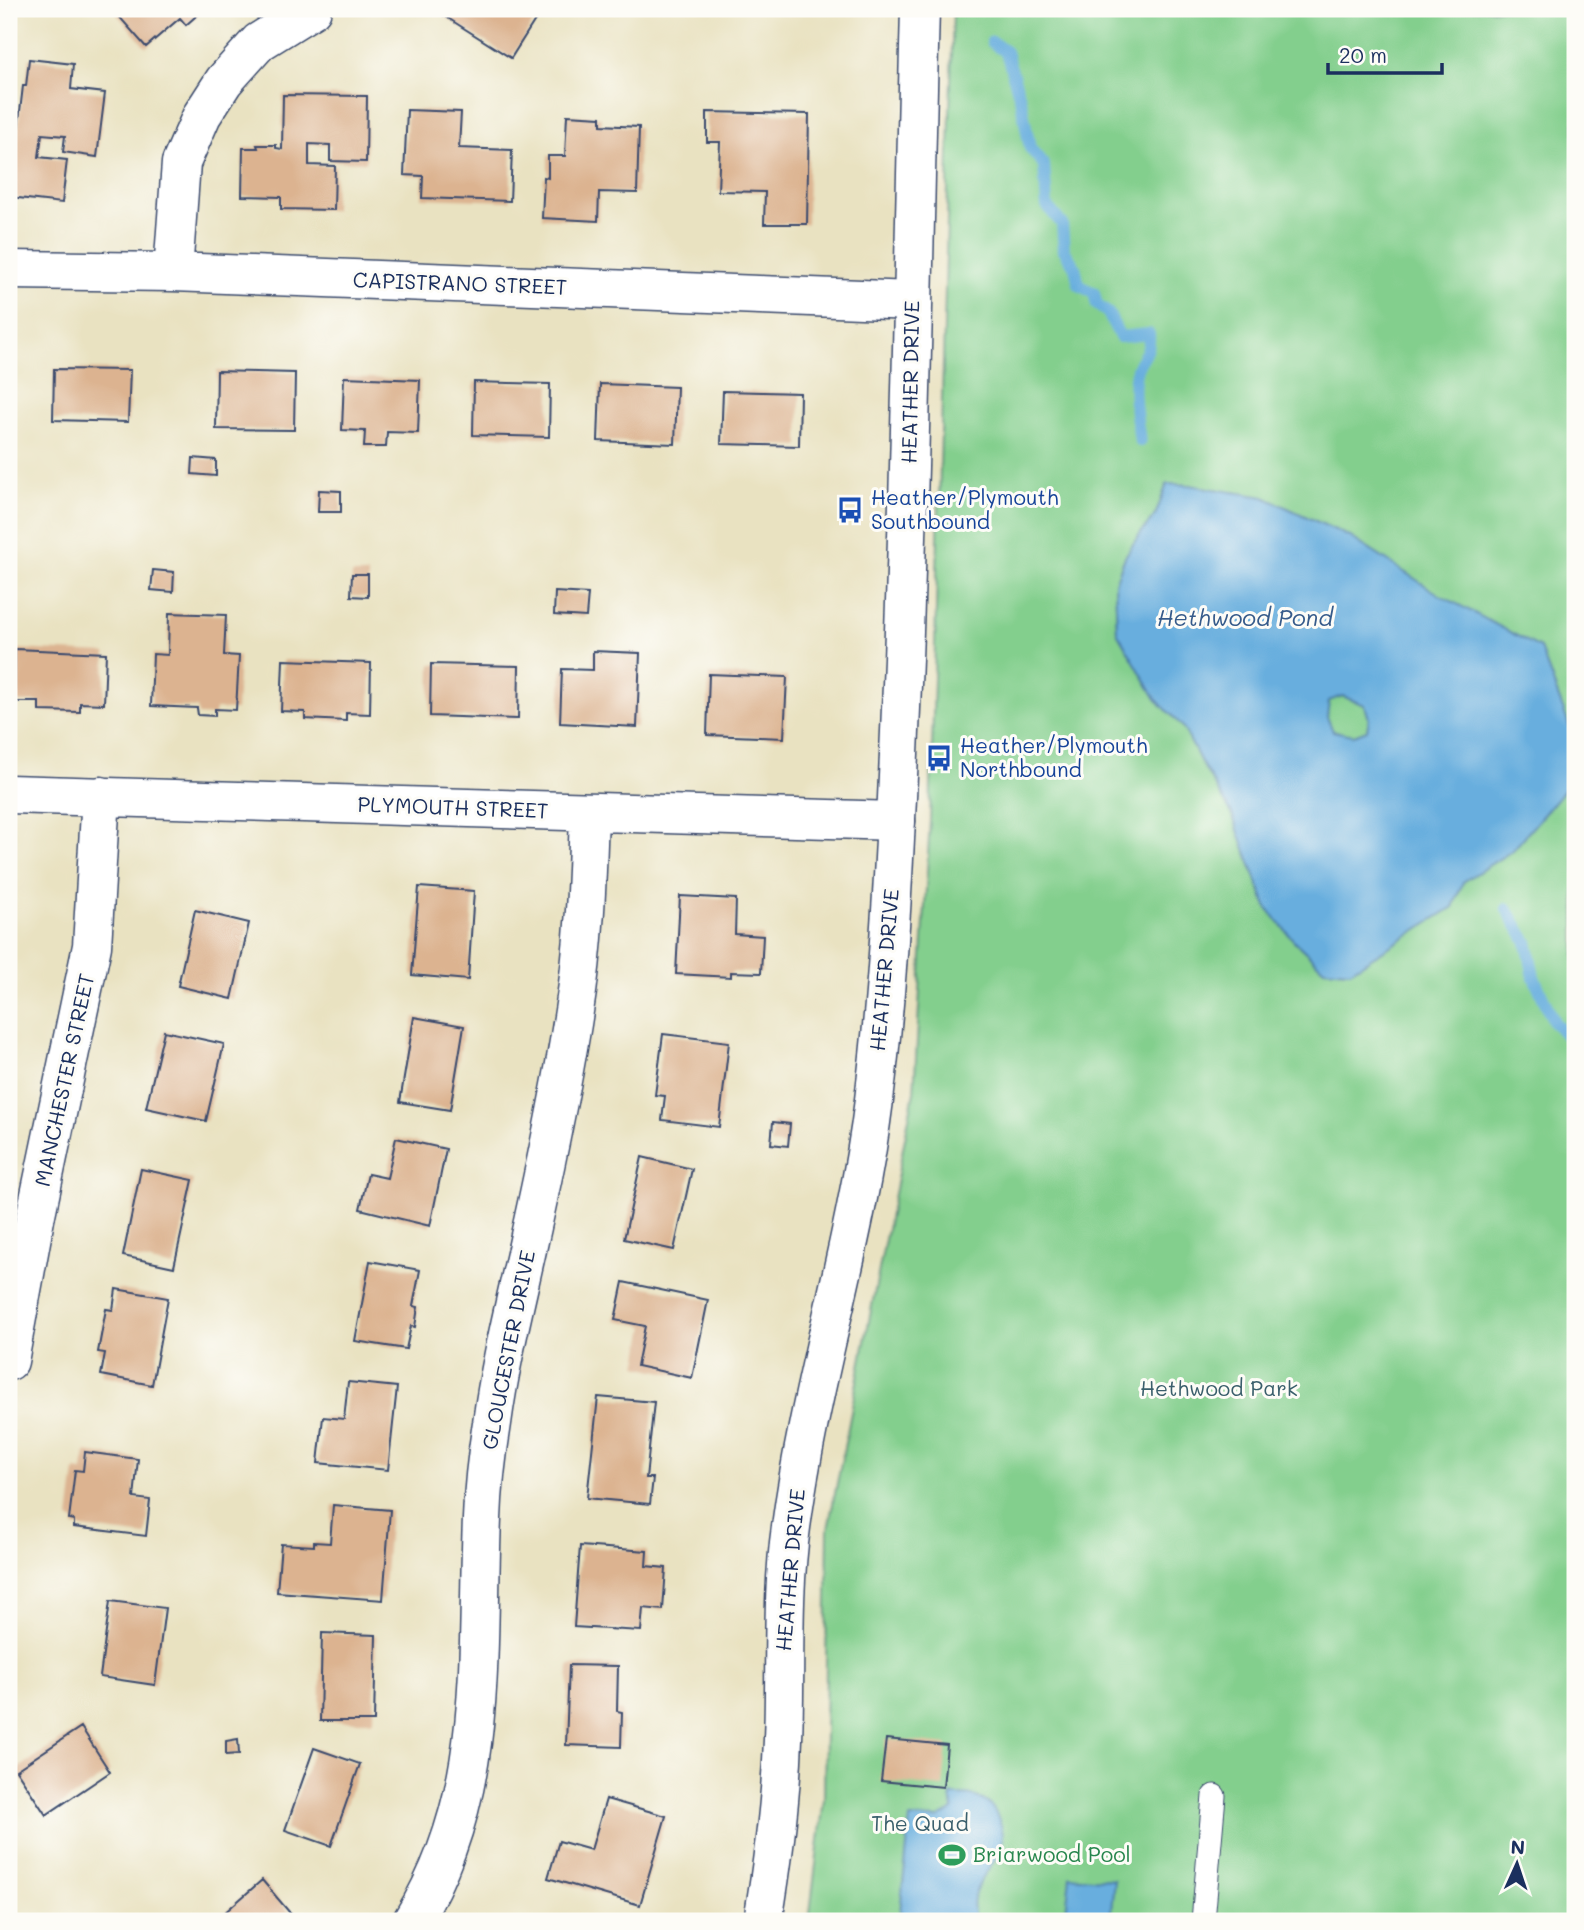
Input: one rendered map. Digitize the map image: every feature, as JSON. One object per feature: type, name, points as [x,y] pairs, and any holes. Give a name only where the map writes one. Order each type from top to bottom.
[{"type":"street","points":[[173,272],[181,163],[202,115],[224,81],[259,42],[312,9]]},
{"type":"street","name":"HEATHER DRIVE","points":[[763,1921],[779,1806],[784,1737],[785,1599],[790,1528],[803,1453],[860,1190],[870,1125],[890,924],[908,512],[920,9]]},
{"type":"street","name":"CAPISTRANO STREET","points":[[9,270],[173,272],[912,301]]},
{"type":"street","name":"PLYMOUTH STREET","points":[[9,794],[896,821]]},
{"type":"street","name":"MANCHESTER STREET","points":[[9,1361],[35,1219],[92,946],[101,796]]},
{"type":"street","name":"GLOUCESTER DRIVE","points":[[412,1921],[447,1855],[463,1802],[478,1705],[482,1516],[492,1425],[503,1356],[529,1243],[574,1010],[587,890],[589,813]]},
{"type":"lane","points":[[1203,1921],[1214,1796]]},
{"type":"green space","name":"Hethwood Park","points":[[953,9],[1575,9],[1575,741],[1540,648],[1440,596],[1350,537],[1264,497],[1167,484],[1155,516],[1125,557],[1115,583],[1117,632],[1156,699],[1183,727],[1232,814],[1267,908],[1295,942],[1324,969],[1350,971],[1453,907],[1463,882],[1513,850],[1573,780],[1575,751],[1575,1921],[809,1921],[824,1799],[828,1529],[914,1092],[930,820]]},
{"type":"green space","points":[[1342,696],[1365,705],[1369,719],[1367,730],[1354,735],[1333,732],[1326,717],[1329,700]]},
{"type":"water","name":"Hethwood Pond","points":[[1167,484],[1264,497],[1350,537],[1440,595],[1540,648],[1575,741],[1573,780],[1513,850],[1463,882],[1453,907],[1350,971],[1324,969],[1295,942],[1267,908],[1232,814],[1183,727],[1156,699],[1117,632],[1115,583],[1125,557],[1155,516]],"holes":[[[1342,696],[1365,705],[1369,719],[1367,730],[1354,735],[1333,731],[1327,717],[1329,701]]]},
{"type":"water","name":"Briarwood Pool","points":[[951,1795],[971,1796],[988,1803],[1002,1828],[1001,1847],[976,1890],[973,1909],[976,1921],[899,1921],[910,1818],[937,1819],[953,1810]]},
{"type":"water","points":[[1070,1876],[1114,1880],[1110,1921],[1065,1921]]},
{"type":"building","points":[[121,9],[204,9],[186,25],[180,18],[146,47],[116,13]]},
{"type":"building","points":[[446,9],[542,9],[511,58],[443,15]]},
{"type":"building","points":[[29,59],[73,64],[71,89],[105,93],[97,157],[63,152],[65,136],[42,134],[39,157],[67,160],[62,203],[10,197],[23,86],[26,86]]},
{"type":"building","points":[[283,95],[367,96],[366,162],[330,161],[330,145],[309,144],[309,165],[335,166],[334,210],[281,209],[281,197],[242,196],[243,148],[276,145],[276,148],[282,149]]},
{"type":"building","points":[[407,110],[461,112],[459,148],[512,150],[510,201],[422,198],[423,176],[404,175]]},
{"type":"building","points":[[707,112],[809,114],[807,224],[764,224],[765,192],[718,191],[720,142],[707,142]]},
{"type":"building","points":[[567,115],[601,117],[601,125],[639,127],[637,193],[599,192],[598,221],[542,218],[544,177],[548,178],[548,156],[565,156]]},
{"type":"building","points":[[54,369],[130,370],[128,422],[53,420]]},
{"type":"building","points":[[217,371],[295,373],[294,430],[216,429]]},
{"type":"building","points":[[344,377],[420,380],[418,433],[387,432],[386,447],[364,447],[365,431],[342,430]]},
{"type":"building","points":[[474,382],[550,384],[549,437],[473,435]]},
{"type":"building","points":[[600,384],[677,387],[675,444],[598,441]]},
{"type":"building","points":[[723,391],[800,393],[799,446],[721,444]]},
{"type":"building","points":[[193,458],[216,460],[216,476],[192,474]]},
{"type":"building","points":[[319,490],[341,491],[341,512],[318,512]]},
{"type":"building","points":[[153,570],[174,572],[173,592],[151,590]]},
{"type":"building","points":[[352,574],[368,574],[368,597],[351,596]]},
{"type":"building","points":[[555,592],[588,594],[586,617],[554,615]]},
{"type":"building","points":[[169,613],[226,615],[224,655],[239,656],[236,710],[215,709],[215,716],[198,715],[197,708],[151,706],[153,654],[168,655]]},
{"type":"building","points":[[15,649],[106,653],[104,704],[80,703],[80,712],[39,711],[39,702],[14,702]]},
{"type":"building","points":[[593,651],[640,653],[637,727],[560,723],[562,669],[593,670]]},
{"type":"building","points":[[283,660],[371,663],[370,714],[346,713],[346,721],[305,719],[305,712],[281,711]]},
{"type":"building","points":[[431,664],[519,666],[518,719],[430,716]]},
{"type":"building","points":[[709,674],[787,677],[784,738],[707,735]]},
{"type":"building","points":[[419,887],[474,891],[468,980],[412,975]]},
{"type":"building","points":[[680,896],[736,899],[735,934],[763,936],[761,973],[731,972],[731,977],[676,974]]},
{"type":"building","points":[[195,910],[249,923],[232,999],[178,986]]},
{"type":"building","points":[[414,1017],[464,1026],[450,1110],[400,1102]]},
{"type":"building","points":[[164,1031],[224,1044],[206,1121],[146,1108]]},
{"type":"building","points":[[663,1034],[729,1042],[719,1127],[662,1120],[665,1096],[655,1095]]},
{"type":"building","points":[[773,1122],[790,1124],[788,1146],[771,1144]]},
{"type":"building","points":[[396,1138],[446,1149],[430,1226],[360,1209],[368,1174],[387,1178]]},
{"type":"building","points":[[642,1157],[692,1169],[674,1250],[624,1239]]},
{"type":"building","points":[[141,1169],[193,1180],[174,1267],[123,1256]]},
{"type":"building","points":[[370,1261],[420,1270],[413,1306],[418,1307],[415,1327],[411,1326],[406,1349],[355,1341]]},
{"type":"building","points":[[623,1282],[708,1300],[692,1378],[637,1366],[645,1326],[615,1320]]},
{"type":"building","points":[[116,1289],[168,1298],[152,1385],[101,1375],[105,1353],[98,1352],[106,1309],[113,1310]]},
{"type":"building","points":[[348,1382],[397,1387],[388,1470],[318,1463],[323,1417],[344,1419]]},
{"type":"building","points":[[598,1397],[654,1402],[646,1478],[653,1478],[650,1504],[587,1498]]},
{"type":"building","points":[[85,1452],[138,1459],[134,1498],[150,1500],[146,1536],[74,1527],[74,1520],[69,1519],[75,1470],[83,1471]]},
{"type":"building","points":[[333,1505],[390,1510],[383,1600],[277,1592],[281,1544],[314,1546],[314,1542],[330,1543]]},
{"type":"building","points":[[580,1546],[647,1551],[646,1566],[666,1568],[663,1610],[643,1608],[641,1631],[574,1627]]},
{"type":"building","points":[[110,1601],[165,1608],[155,1685],[100,1677]]},
{"type":"building","points":[[322,1633],[376,1635],[374,1721],[320,1721]]},
{"type":"building","points":[[569,1665],[618,1666],[617,1711],[622,1712],[621,1747],[566,1745]]},
{"type":"building","points":[[81,1727],[110,1772],[46,1815],[16,1770]]},
{"type":"building","points":[[238,1739],[239,1754],[226,1755],[226,1741]]},
{"type":"building","points":[[886,1739],[947,1745],[943,1787],[881,1781]]},
{"type":"building","points":[[314,1748],[360,1764],[331,1846],[285,1830]]},
{"type":"building","points":[[606,1799],[666,1816],[640,1905],[548,1878],[559,1841],[591,1850]]},
{"type":"building","points":[[262,1880],[296,1920],[215,1921]]},
{"type":"waterway","points":[[992,42],[1006,52],[1021,101],[1030,148],[1044,165],[1047,206],[1062,224],[1064,250],[1075,267],[1079,285],[1094,293],[1097,305],[1108,313],[1120,337],[1149,334],[1147,350],[1135,377],[1135,405],[1140,441]]},
{"type":"waterway","points":[[1507,909],[1527,942],[1534,977],[1554,1022],[1575,1045]]},
{"type":"place","name":"Heather/Plymouth Southbound","points":[[850,510]]},
{"type":"place","name":"Heather/Plymouth Northbound","points":[[939,758]]},
{"type":"place","name":"Briarwood Pool","points":[[952,1855]]},
{"type":"park label","name":"The Quad","points":[[920,1824]]}]
